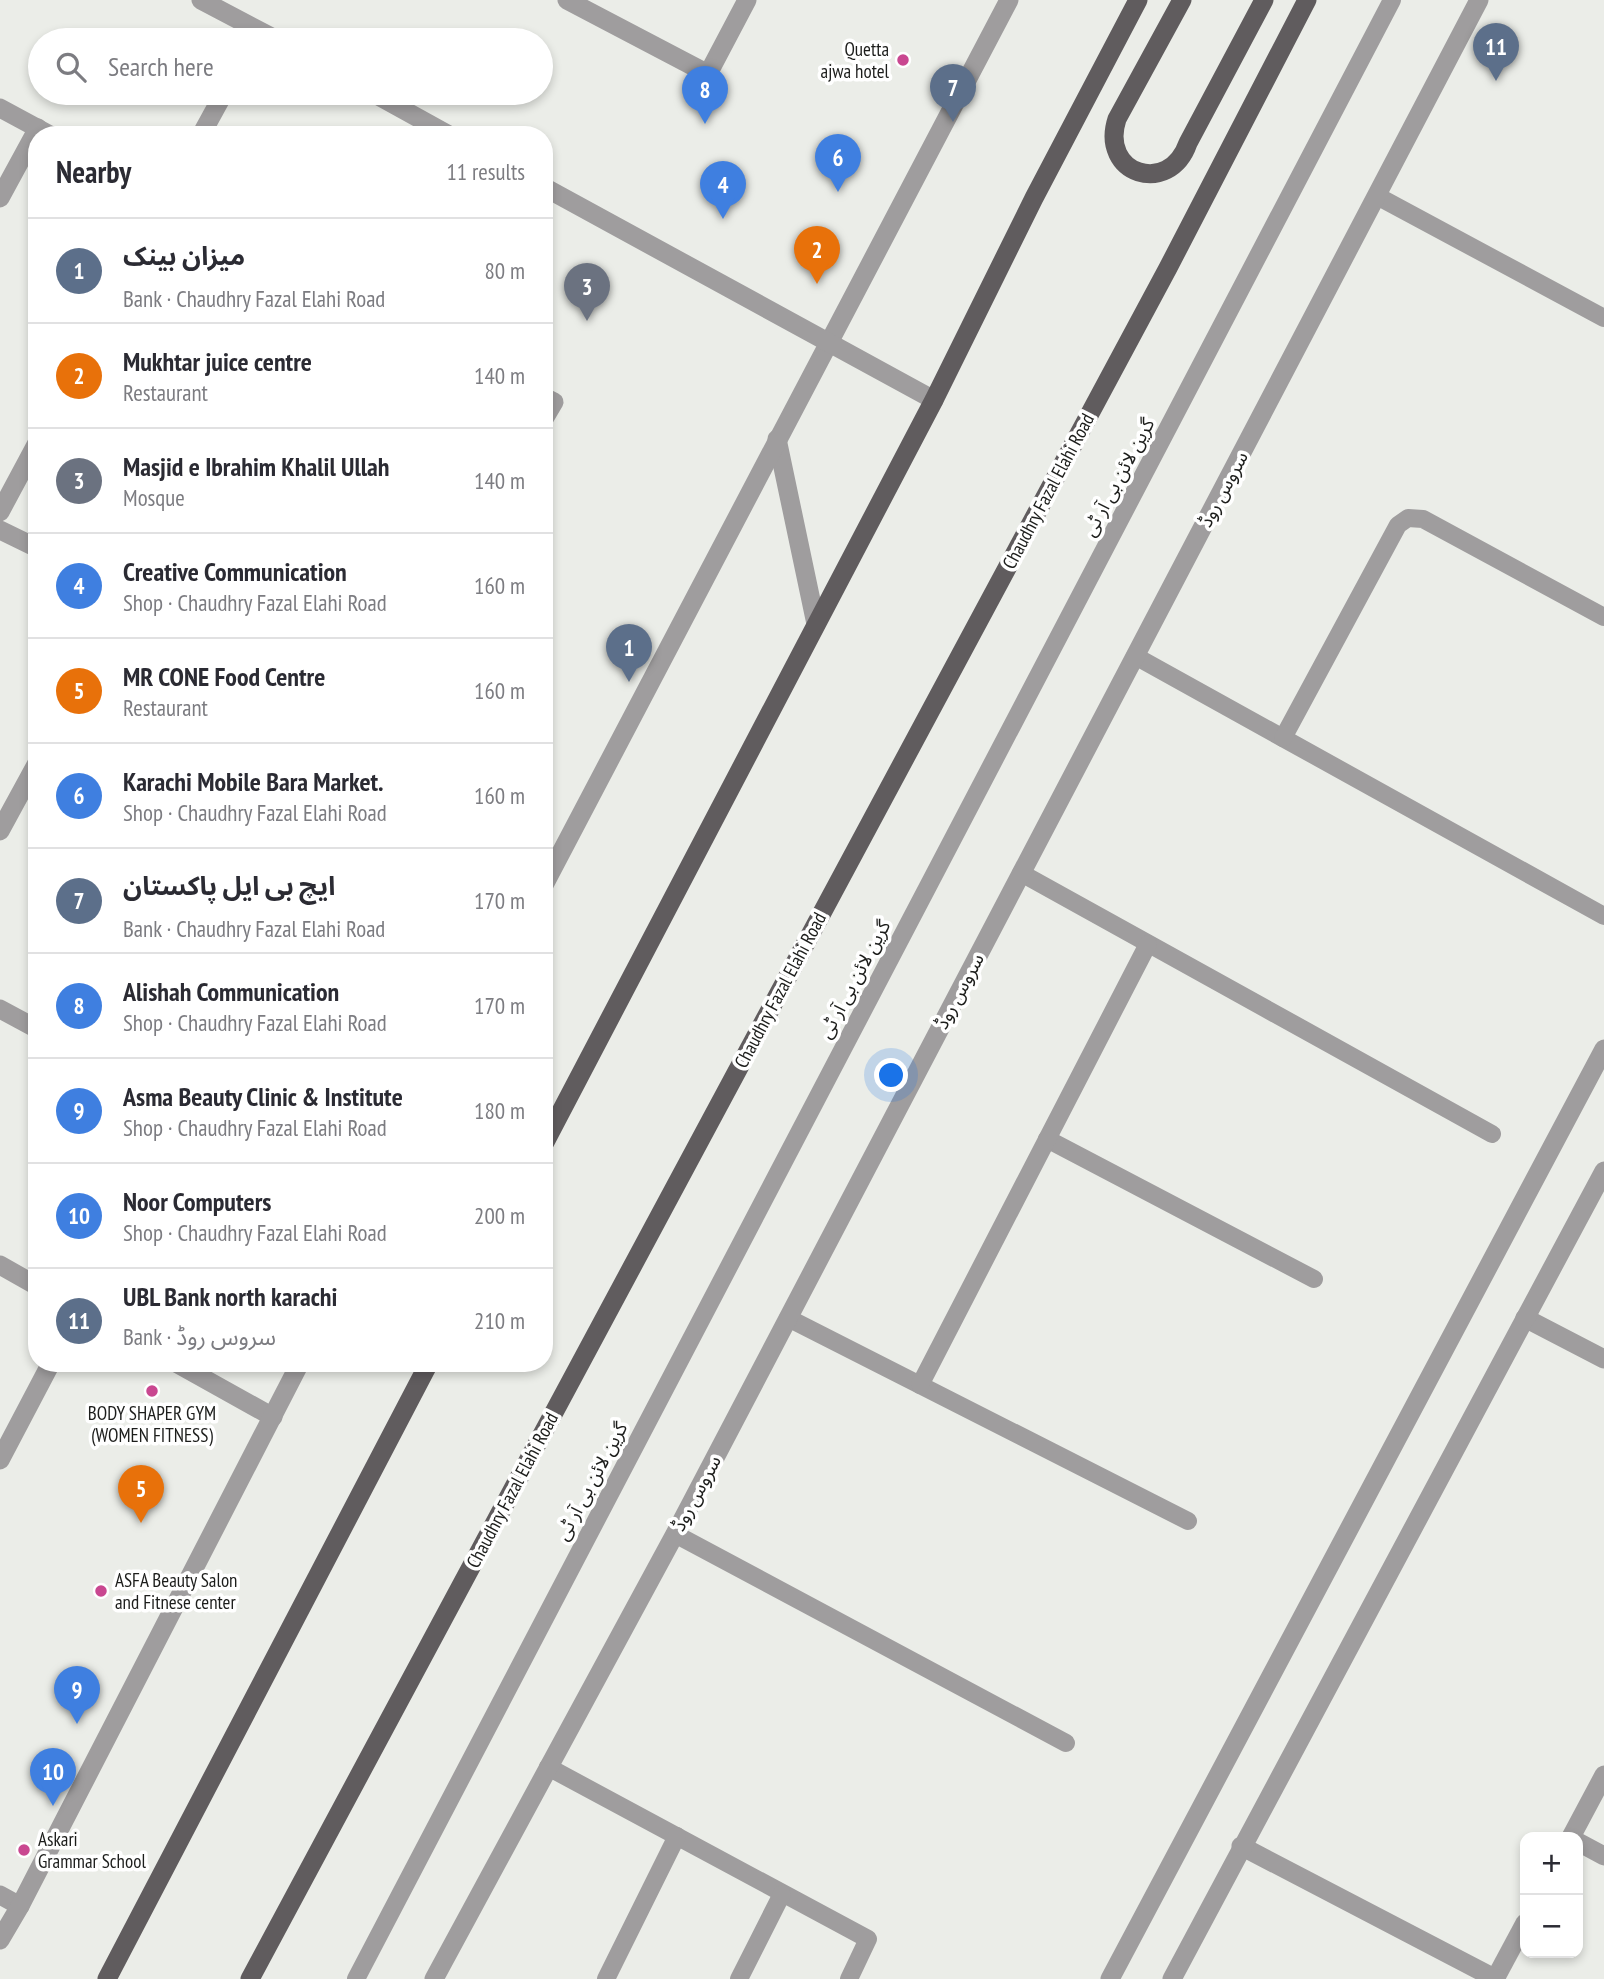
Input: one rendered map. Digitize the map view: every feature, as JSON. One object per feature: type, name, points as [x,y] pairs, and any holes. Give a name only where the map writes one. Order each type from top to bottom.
[{"type":"main road","points":[[553,1127],[934,400],[1034,198],[1138,0]]},
{"type":"main road","points":[[1182,0],[1113,131],[1113,144],[1118,156],[1138,173],[1164,172],[1183,156],[1264,0]]},
{"type":"main road","name":"Chaudhry Fazal Elahi Road","points":[[250,1979],[1168,268],[1307,0]]},
{"type":"main road","points":[[107,1979],[424,1372]]},
{"type":"street","points":[[201,0],[244,28]]},
{"type":"street","points":[[571,1],[708,74],[747,0]]},
{"type":"street","points":[[553,868],[1009,0]]},
{"type":"street","name":"سروس روڈ","points":[[434,1979],[675,1534],[1479,0]]},
{"type":"street","points":[[206,126],[217,105]]},
{"type":"street","points":[[395,105],[433,126]]},
{"type":"street","points":[[0,108],[34,126]]},
{"type":"street","points":[[0,198],[28,155]]},
{"type":"street","points":[[553,192],[934,400]]},
{"type":"street","points":[[777,439],[816,624]]},
{"type":"street","points":[[0,512],[28,460]]},
{"type":"street","points":[[0,530],[28,544]]},
{"type":"street","points":[[0,831],[28,780]]},
{"type":"street","points":[[0,1009],[28,1025]]},
{"type":"street","points":[[1110,1979],[1604,1049]]},
{"type":"street","points":[[1171,1979],[1604,1171]]},
{"type":"street","points":[[0,1265],[28,1281]]},
{"type":"street","points":[[1525,1318],[1604,1359]]},
{"type":"street","points":[[0,1460],[46,1372]]},
{"type":"street","points":[[192,1372],[273,1417]]},
{"type":"street","points":[[0,1940],[296,1372]]},
{"type":"street","points":[[1574,1832],[1604,1775]]},
{"type":"street","points":[[1583,1845],[1604,1856]]},
{"type":"street","points":[[1241,1846],[1496,1979],[1520,1933]]},
{"type":"street","points":[[0,1895],[20,1906]]},
{"type":"lane","name":"گرین لائن بی آر ٹی","points":[[356,1979],[1392,0]]},
{"type":"lane","points":[[1377,195],[1604,318]]},
{"type":"lane","points":[[1283,738],[1398,525],[1408,518],[1423,519],[1604,617]]},
{"type":"lane","points":[[1135,656],[1604,916]]},
{"type":"lane","points":[[1021,873],[1492,1134]]},
{"type":"lane","points":[[920,1385],[1148,944]]},
{"type":"lane","points":[[1047,1139],[1314,1279]]},
{"type":"lane","points":[[788,1318],[1188,1521]]},
{"type":"lane","points":[[675,1534],[1066,1743]]},
{"type":"lane","points":[[548,1768],[868,1940],[849,1979]]},
{"type":"lane","points":[[606,1979],[677,1836]]},
{"type":"lane","points":[[739,1979],[782,1894]]},
{"type":"place","name":"Quetta ajwa hotel","points":[[903,60]]},
{"type":"place","name":"UBL Bank north karachi","points":[[1496,81]]},
{"type":"place","name":"ایچ بی ایل پاکستان","points":[[953,122]]},
{"type":"place","name":"Alishah Communication","points":[[705,124]]},
{"type":"place","name":"Karachi Mobile Bara Market.","points":[[838,192]]},
{"type":"place","name":"Creative Communication","points":[[723,219]]},
{"type":"place","name":"Mukhtar juice centre","points":[[817,284]]},
{"type":"place","name":"Masjid e Ibrahim Khalil Ullah","points":[[587,321]]},
{"type":"place","name":"میزان بینک","points":[[629,682]]},
{"type":"place","name":"BODY SHAPER GYM (WOMEN FITNESS)","points":[[152,1391]]},
{"type":"place","name":"MR CONE Food Centre","points":[[141,1523]]},
{"type":"place","name":"ASFA Beauty Salon and Fitnese center","points":[[101,1591]]},
{"type":"place","name":"Asma Beauty Clinic & Institute","points":[[77,1724]]},
{"type":"place","name":"Noor Computers","points":[[53,1806]]},
{"type":"place","name":"Askari Grammar School","points":[[24,1850]]}]
